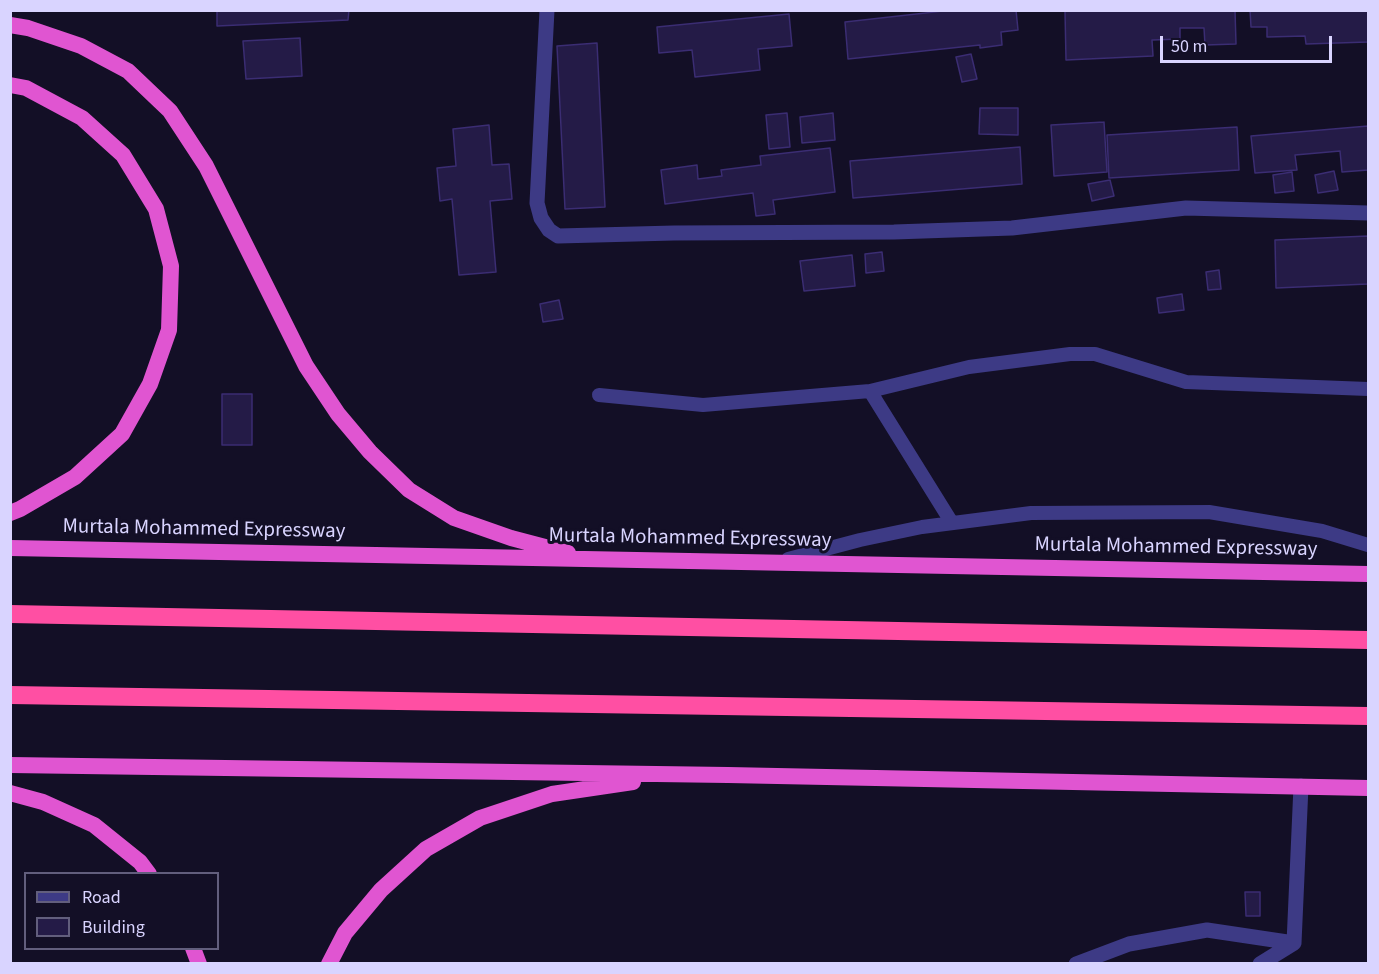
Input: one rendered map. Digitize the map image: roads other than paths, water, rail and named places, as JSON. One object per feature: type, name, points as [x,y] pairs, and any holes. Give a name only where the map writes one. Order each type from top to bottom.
[{"type":"highway","points":[[10,26],[28,28],[81,46],[128,71],[170,111],[206,166],[306,366],[338,414],[370,453],[409,490],[454,518],[511,538],[571,554],[644,561]]},
{"type":"highway","points":[[10,85],[26,88],[82,118],[123,155],[156,209],[171,266],[169,330],[150,384],[122,434],[75,477],[10,513]]},
{"type":"highway","name":"Murtala Mohammed Expressway","points":[[10,548],[1368,574]]},
{"type":"highway","points":[[10,614],[1368,640]]},
{"type":"highway","points":[[10,695],[1368,716]]},
{"type":"highway","points":[[10,765],[728,775],[1368,788]]},
{"type":"highway","points":[[329,963],[345,933],[381,890],[426,849],[480,818],[552,794],[630,782],[728,775]]},
{"type":"highway","points":[[10,793],[43,802],[94,825],[140,862],[147,872]]},
{"type":"street","points":[[547,10],[537,203],[541,218],[549,230],[558,236],[894,232],[1012,228],[1186,208],[1368,213]]},
{"type":"street","points":[[1294,943],[1301,786]]},
{"type":"street","points":[[1076,963],[1129,944],[1208,930],[1294,943]]},
{"type":"street","points":[[1260,963],[1294,943]]},
{"type":"lane","points":[[599,395],[703,405],[870,391],[969,367],[1070,354],[1095,354],[1186,382],[1368,389]]},
{"type":"lane","points":[[870,391],[952,523]]},
{"type":"lane","points":[[771,564],[860,540],[952,523],[1031,513],[1209,512],[1322,531],[1368,545]]}]
